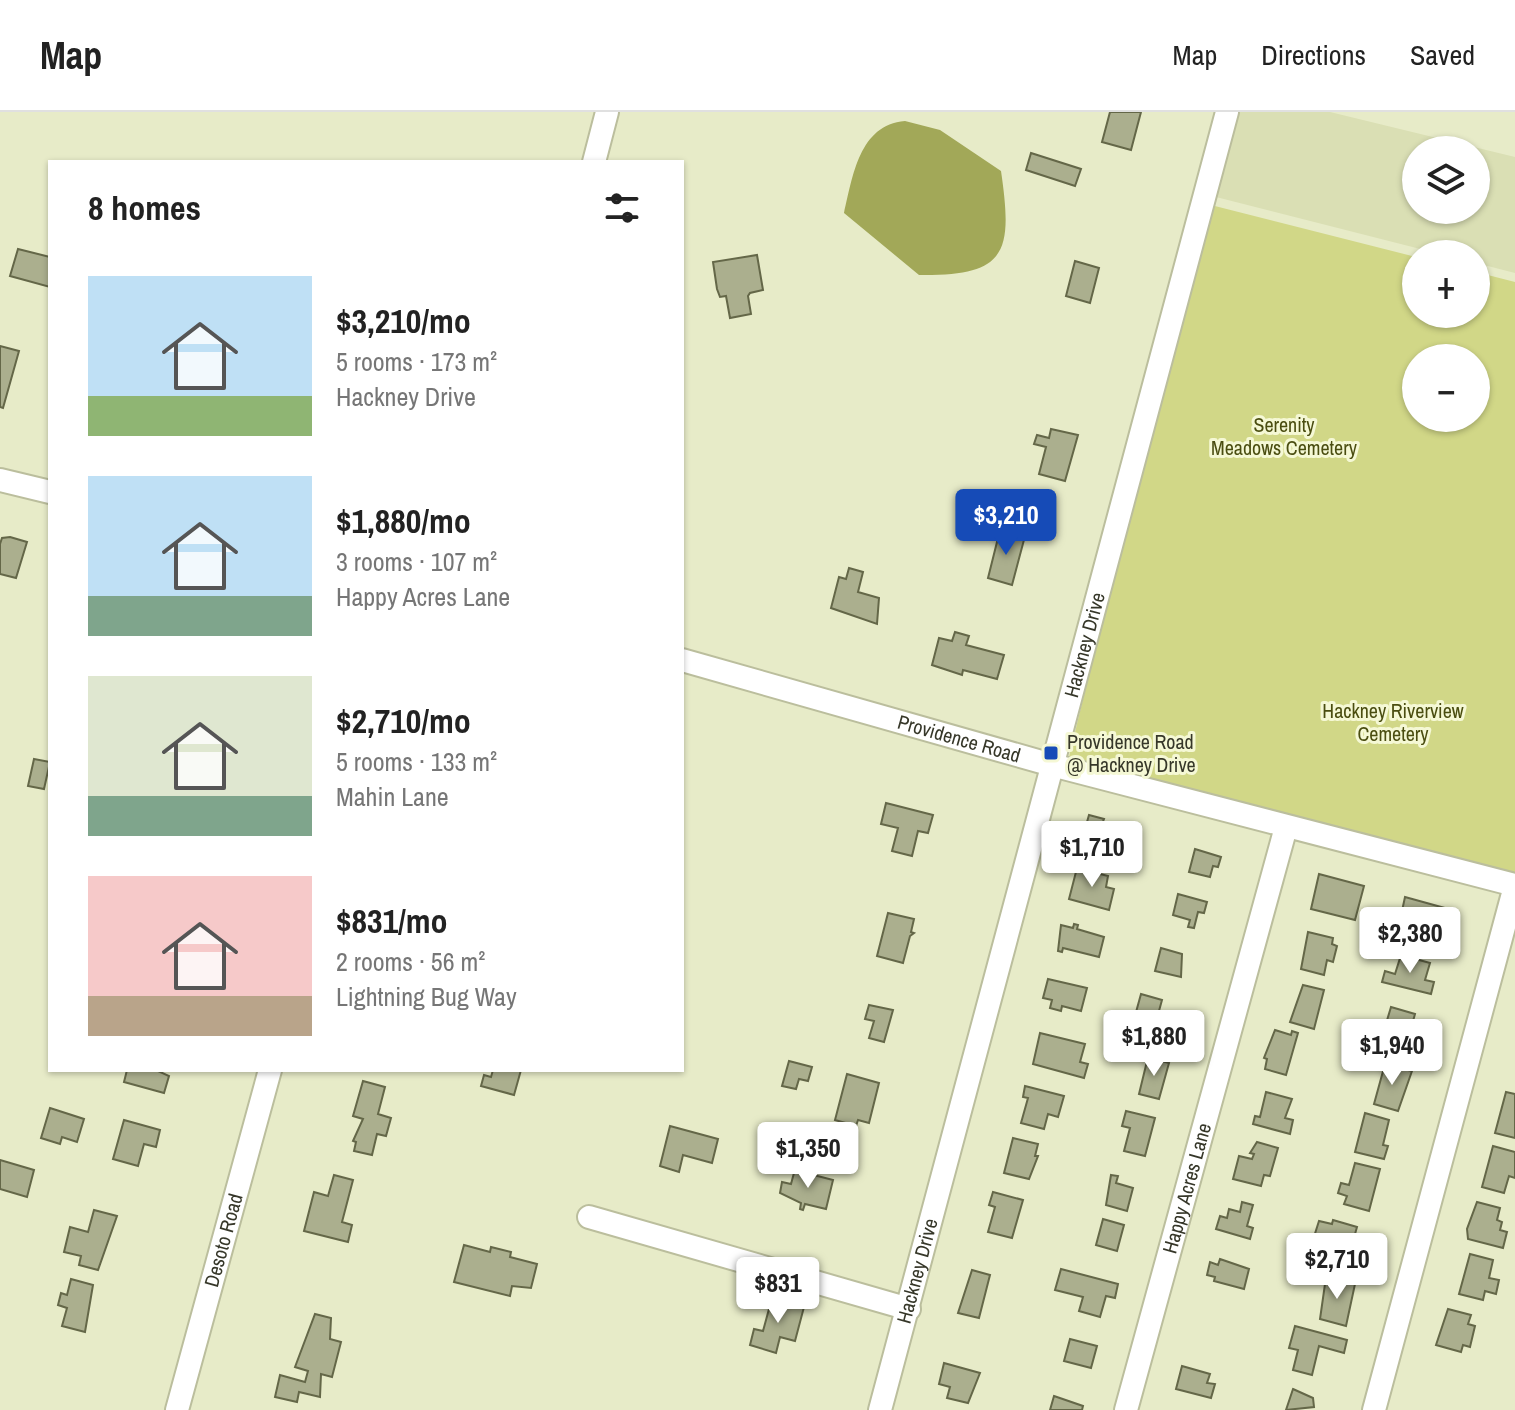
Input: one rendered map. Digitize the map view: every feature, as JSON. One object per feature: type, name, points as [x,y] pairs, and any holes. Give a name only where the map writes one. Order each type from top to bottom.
[{"type":"street","points":[[595,160],[607,112]]},
{"type":"street","name":"Hackney Drive","points":[[880,1410],[1227,112]]},
{"type":"street","points":[[0,480],[48,492]]},
{"type":"street","name":"Providence Road","points":[[684,661],[1052,765],[1515,886]]},
{"type":"street","name":"Happy Acres Lane","points":[[1126,1410],[1286,827]]},
{"type":"street","points":[[1374,1410],[1515,886]]},
{"type":"street","name":"Desoto Road","points":[[177,1410],[269,1072]]},
{"type":"street","points":[[589,1217],[909,1309]]},
{"type":"shaded area","points":[[1239,112],[1330,112],[1429,136],[1402,136],[1402,224],[1490,224],[1490,151],[1515,157],[1515,273],[1490,267],[1490,240],[1402,240],[1402,244],[1216,197]]},
{"type":"shaded area","points":[[905,121],[940,130],[1001,171],[1006,222],[1004,240],[998,254],[987,264],[971,271],[919,275],[844,213],[855,169],[868,142],[877,132]]},
{"type":"green space","points":[[1203,203],[1402,253],[1402,328],[1490,328],[1490,276],[1515,282],[1515,877],[1069,757]]},
{"type":"building","points":[[1110,112],[1141,112],[1131,150],[1102,142]]},
{"type":"building","points":[[1031,153],[1081,169],[1075,186],[1026,170]]},
{"type":"building","points":[[18,249],[48,256],[48,286],[10,276]]},
{"type":"building","points":[[757,255],[763,290],[748,296],[751,314],[730,318],[726,296],[720,297],[717,289],[713,262]]},
{"type":"building","points":[[1075,261],[1099,268],[1090,303],[1066,296]]},
{"type":"building","points":[[0,346],[19,351],[3,408],[0,407]]},
{"type":"building","points":[[1051,429],[1078,435],[1065,481],[1039,474],[1046,447],[1034,444],[1037,435],[1049,438]]},
{"type":"building","points":[[1000,530],[1025,536],[1012,585],[988,578]]},
{"type":"building","points":[[2,538],[27,542],[16,578],[0,574],[0,544]]},
{"type":"building","points":[[849,568],[863,572],[858,592],[879,598],[877,624],[831,608],[839,577],[846,579]]},
{"type":"building","points":[[955,632],[969,636],[966,645],[1004,655],[997,679],[963,670],[962,675],[932,665],[939,638],[952,641]]},
{"type":"building","points":[[34,759],[48,762],[44,789],[28,786]]},
{"type":"building","points":[[886,803],[933,815],[928,833],[918,831],[912,856],[892,851],[898,828],[881,824]]},
{"type":"building","points":[[1089,815],[1104,819],[1102,824],[1126,830],[1120,853],[1081,843]]},
{"type":"building","points":[[1195,849],[1221,857],[1218,867],[1213,866],[1210,877],[1189,872]]},
{"type":"building","points":[[1077,868],[1108,876],[1106,887],[1114,889],[1109,910],[1069,899]]},
{"type":"building","points":[[1319,874],[1364,886],[1355,920],[1311,909]]},
{"type":"building","points":[[1178,894],[1207,902],[1204,913],[1198,912],[1194,928],[1188,927],[1190,920],[1173,915]]},
{"type":"building","points":[[1405,897],[1452,910],[1448,925],[1440,923],[1436,937],[1406,929],[1410,913],[1402,911]]},
{"type":"building","points":[[888,913],[914,919],[911,932],[914,933],[910,936],[903,963],[877,956]]},
{"type":"building","points":[[1074,924],[1078,925],[1077,929],[1104,937],[1099,957],[1063,948],[1062,952],[1058,951],[1061,925],[1073,928]]},
{"type":"building","points":[[1308,932],[1333,938],[1332,944],[1337,946],[1333,962],[1327,960],[1324,975],[1301,969]]},
{"type":"building","points":[[1161,948],[1182,954],[1181,977],[1155,971]]},
{"type":"building","points":[[1401,955],[1430,963],[1425,980],[1434,982],[1431,994],[1382,982],[1385,971],[1395,974]]},
{"type":"building","points":[[1048,979],[1087,988],[1081,1011],[1062,1006],[1061,1011],[1050,1008],[1052,1000],[1043,998]]},
{"type":"building","points":[[1303,985],[1324,990],[1314,1029],[1290,1022]]},
{"type":"building","points":[[1141,994],[1162,1000],[1151,1040],[1130,1034]]},
{"type":"building","points":[[869,1005],[893,1010],[884,1042],[869,1038],[874,1021],[865,1019]]},
{"type":"building","points":[[1391,1007],[1415,1014],[1408,1039],[1414,1041],[1410,1053],[1380,1045],[1383,1036],[1372,1033],[1375,1024],[1385,1027]]},
{"type":"building","points":[[1275,1030],[1291,1035],[1292,1031],[1298,1033],[1286,1075],[1265,1069],[1267,1059],[1264,1058]]},
{"type":"building","points":[[1040,1033],[1085,1044],[1080,1062],[1088,1064],[1084,1078],[1033,1064]]},
{"type":"building","points":[[1148,1057],[1169,1063],[1159,1099],[1139,1094]]},
{"type":"building","points":[[789,1061],[812,1067],[808,1081],[799,1079],[796,1089],[782,1086]]},
{"type":"building","points":[[1385,1064],[1412,1071],[1398,1111],[1374,1104]]},
{"type":"building","points":[[126,1072],[160,1072],[169,1076],[164,1093],[124,1082]]},
{"type":"building","points":[[492,1072],[520,1072],[514,1095],[481,1086],[484,1075],[491,1077]]},
{"type":"building","points":[[847,1074],[879,1083],[869,1123],[858,1120],[856,1126],[835,1120]]},
{"type":"building","points":[[363,1081],[385,1087],[378,1114],[391,1118],[386,1136],[377,1134],[372,1155],[354,1151],[356,1142],[353,1141],[363,1119],[353,1116]]},
{"type":"building","points":[[1025,1086],[1064,1096],[1058,1117],[1048,1114],[1044,1129],[1021,1123],[1028,1098],[1023,1097]]},
{"type":"building","points":[[1266,1092],[1292,1099],[1285,1118],[1293,1120],[1290,1134],[1253,1124],[1255,1116],[1260,1117]]},
{"type":"building","points":[[1506,1092],[1515,1094],[1515,1138],[1495,1133]]},
{"type":"building","points":[[50,1108],[84,1119],[77,1142],[62,1137],[60,1144],[41,1138]]},
{"type":"building","points":[[1126,1111],[1155,1118],[1145,1156],[1124,1151],[1130,1128],[1122,1126]]},
{"type":"building","points":[[1365,1113],[1389,1120],[1383,1145],[1388,1146],[1384,1159],[1355,1152]]},
{"type":"building","points":[[124,1120],[160,1130],[156,1147],[144,1144],[138,1166],[113,1159]]},
{"type":"building","points":[[670,1126],[718,1139],[712,1163],[683,1155],[679,1172],[660,1166]]},
{"type":"building","points":[[1013,1138],[1038,1144],[1035,1156],[1038,1156],[1029,1179],[1004,1173]]},
{"type":"building","points":[[1257,1142],[1278,1148],[1270,1176],[1264,1175],[1261,1186],[1233,1179],[1239,1156],[1252,1159],[1254,1154],[1250,1153]]},
{"type":"building","points":[[1493,1146],[1515,1152],[1515,1178],[1509,1176],[1504,1193],[1482,1187]]},
{"type":"building","points":[[0,1160],[34,1170],[27,1197],[0,1189]]},
{"type":"building","points":[[1355,1163],[1380,1169],[1369,1211],[1344,1204],[1347,1196],[1338,1193],[1341,1183],[1349,1185]]},
{"type":"building","points":[[794,1173],[833,1180],[826,1209],[805,1204],[803,1210],[800,1209],[801,1203],[780,1193],[782,1182],[791,1184]]},
{"type":"building","points":[[334,1175],[353,1180],[342,1222],[352,1225],[348,1242],[304,1231],[314,1192],[328,1196]]},
{"type":"building","points":[[1111,1175],[1118,1176],[1116,1183],[1133,1188],[1127,1211],[1106,1205]]},
{"type":"building","points":[[993,1192],[1023,1200],[1012,1238],[988,1232],[995,1207],[989,1205]]},
{"type":"building","points":[[1242,1202],[1253,1205],[1247,1226],[1253,1228],[1250,1239],[1216,1229],[1220,1216],[1227,1218],[1229,1209],[1240,1212]]},
{"type":"building","points":[[1477,1202],[1500,1208],[1497,1220],[1502,1222],[1500,1230],[1507,1232],[1503,1248],[1468,1239],[1467,1229]]},
{"type":"building","points":[[94,1210],[117,1216],[98,1270],[79,1265],[81,1256],[64,1252],[70,1227],[88,1232]]},
{"type":"building","points":[[1103,1219],[1124,1225],[1117,1251],[1096,1245]]},
{"type":"building","points":[[1333,1220],[1357,1227],[1350,1252],[1355,1254],[1352,1267],[1323,1259],[1326,1247],[1312,1243],[1319,1221],[1332,1224]]},
{"type":"building","points":[[464,1245],[490,1252],[491,1247],[511,1252],[510,1257],[537,1264],[531,1288],[512,1286],[510,1296],[454,1282]]},
{"type":"building","points":[[1470,1254],[1493,1260],[1489,1278],[1499,1280],[1496,1294],[1485,1291],[1483,1300],[1459,1294]]},
{"type":"building","points":[[1220,1259],[1249,1269],[1244,1289],[1214,1281],[1215,1277],[1207,1275],[1210,1262],[1218,1265]]},
{"type":"building","points":[[1061,1269],[1118,1284],[1115,1298],[1106,1296],[1100,1317],[1079,1311],[1083,1297],[1055,1290]]},
{"type":"building","points":[[972,1270],[990,1275],[979,1318],[958,1313]]},
{"type":"building","points":[[1326,1277],[1355,1284],[1346,1326],[1320,1319]]},
{"type":"building","points":[[71,1279],[93,1285],[85,1332],[62,1326],[67,1308],[58,1305],[61,1293],[67,1295]]},
{"type":"building","points":[[772,1298],[804,1307],[795,1341],[780,1337],[776,1353],[750,1345],[754,1329],[763,1331]]},
{"type":"building","points":[[1448,1309],[1471,1315],[1468,1324],[1475,1326],[1470,1347],[1463,1345],[1461,1352],[1436,1345]]},
{"type":"building","points":[[315,1314],[331,1318],[330,1339],[341,1342],[332,1377],[321,1374],[320,1397],[299,1392],[297,1402],[275,1397],[280,1375],[305,1382],[308,1371],[295,1367]]},
{"type":"building","points":[[1295,1326],[1347,1340],[1344,1353],[1319,1346],[1312,1375],[1293,1370],[1298,1350],[1289,1348]]},
{"type":"building","points":[[1070,1339],[1097,1346],[1091,1368],[1064,1361]]},
{"type":"building","points":[[944,1363],[980,1373],[968,1403],[947,1398],[950,1387],[939,1384]]},
{"type":"building","points":[[1182,1366],[1210,1374],[1207,1383],[1215,1384],[1211,1398],[1176,1389]]},
{"type":"building","points":[[1293,1389],[1313,1398],[1314,1407],[1286,1410]]},
{"type":"building","points":[[1054,1396],[1083,1406],[1082,1410],[1050,1410]]},
{"type":"place","name":"Providence Road @ Hackney Drive","points":[[1051,753]]},
{"type":"park label","name":"Serenity Meadows Cemetery","points":[[1284,436]]},
{"type":"park label","name":"Hackney Riverview Cemetery","points":[[1393,722]]}]
